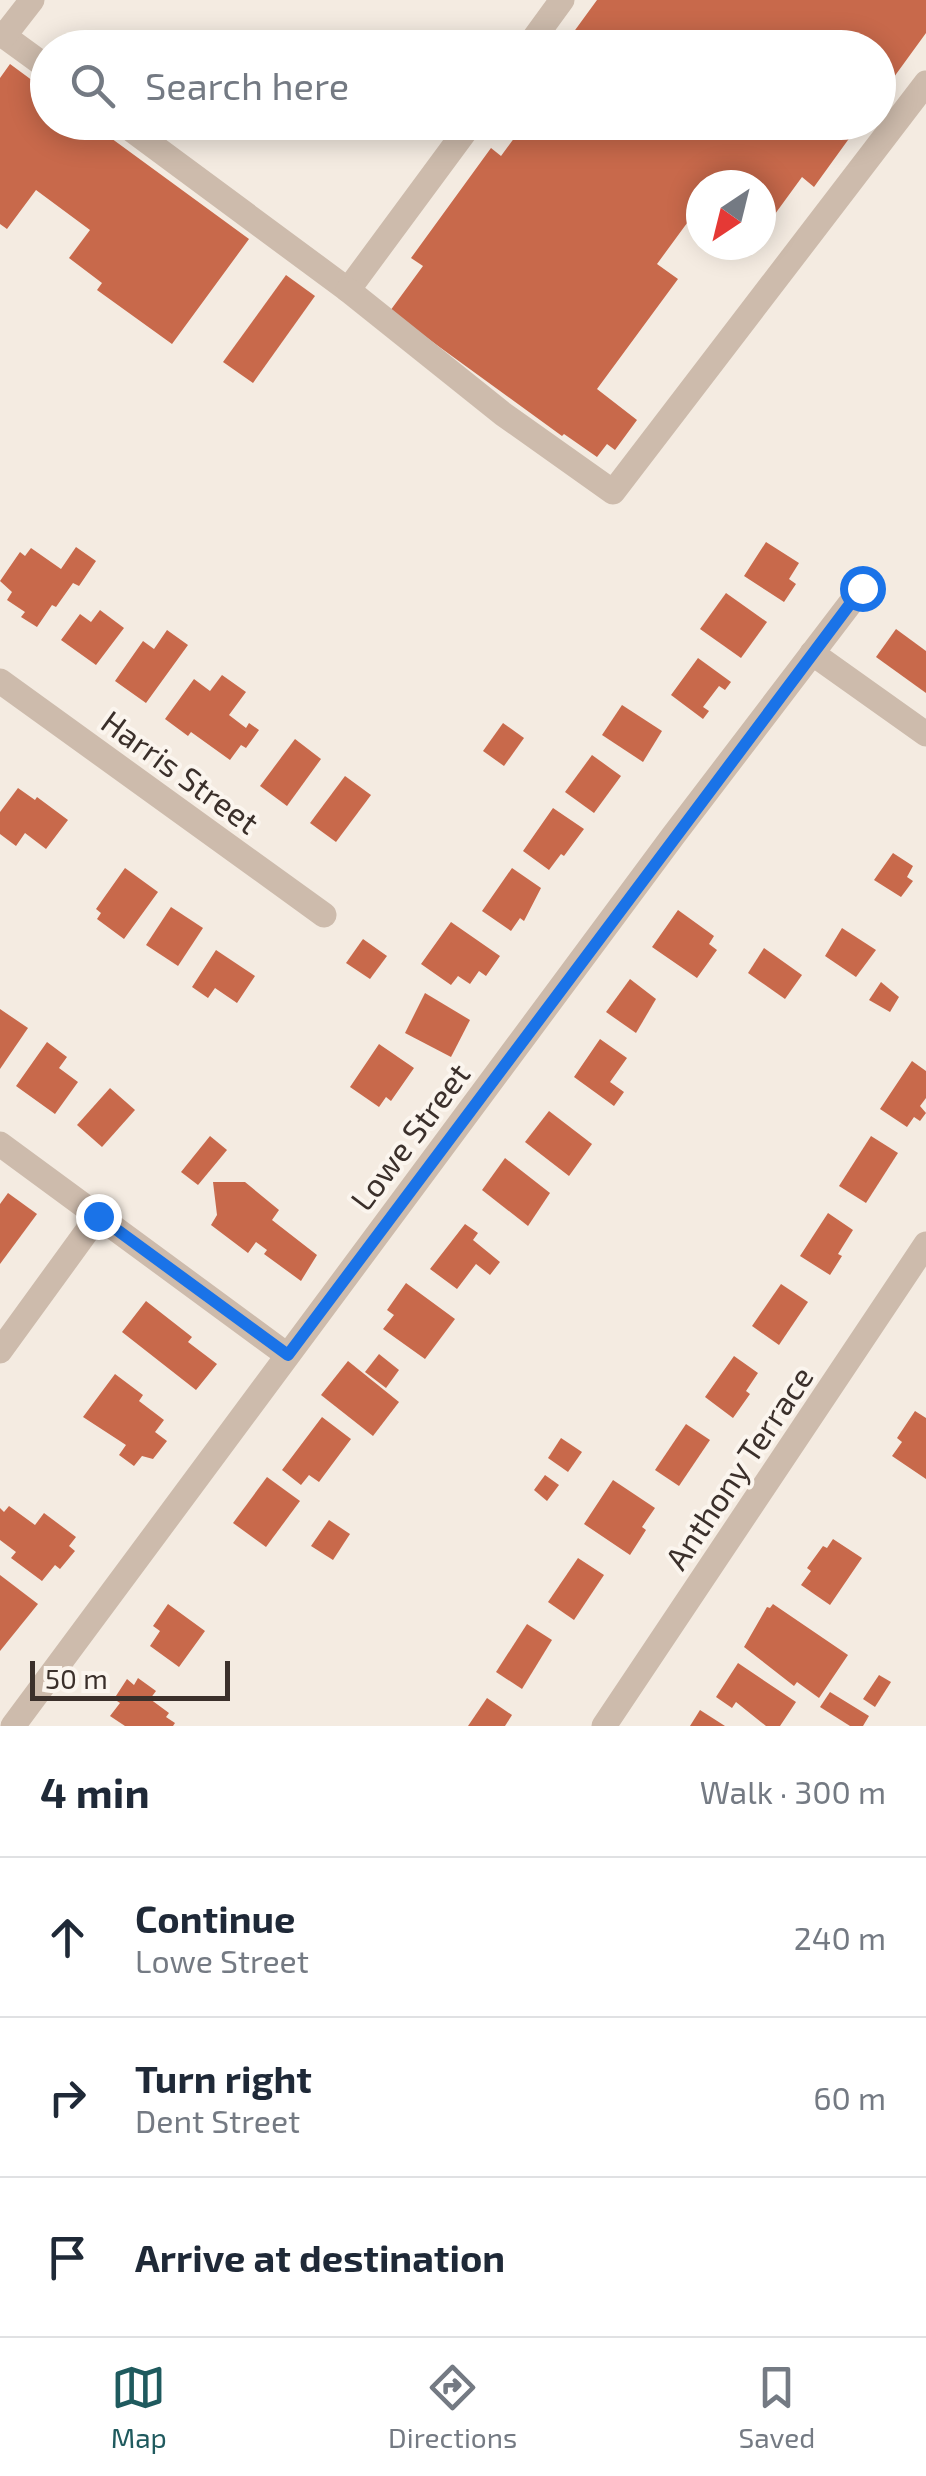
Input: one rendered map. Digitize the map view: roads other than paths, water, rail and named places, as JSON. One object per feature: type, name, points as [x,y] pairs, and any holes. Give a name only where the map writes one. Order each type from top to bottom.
[{"type":"street","points":[[30,55],[2,35],[32,0]]},
{"type":"street","points":[[540,30],[562,0]]},
{"type":"street","points":[[896,122],[926,83]]},
{"type":"street","points":[[145,140],[348,290],[503,414],[613,492],[882,140]]},
{"type":"street","points":[[348,290],[459,140]]},
{"type":"street","name":"Lowe Street","points":[[13,1726],[862,588]]},
{"type":"street","points":[[812,653],[926,734]]},
{"type":"street","name":"Harris Street","points":[[0,680],[324,915]]},
{"type":"street","points":[[0,1144],[288,1355]]},
{"type":"street","points":[[0,1351],[98,1216]]},
{"type":"street","name":"Anthony Terrace","points":[[604,1726],[926,1244]]}]
